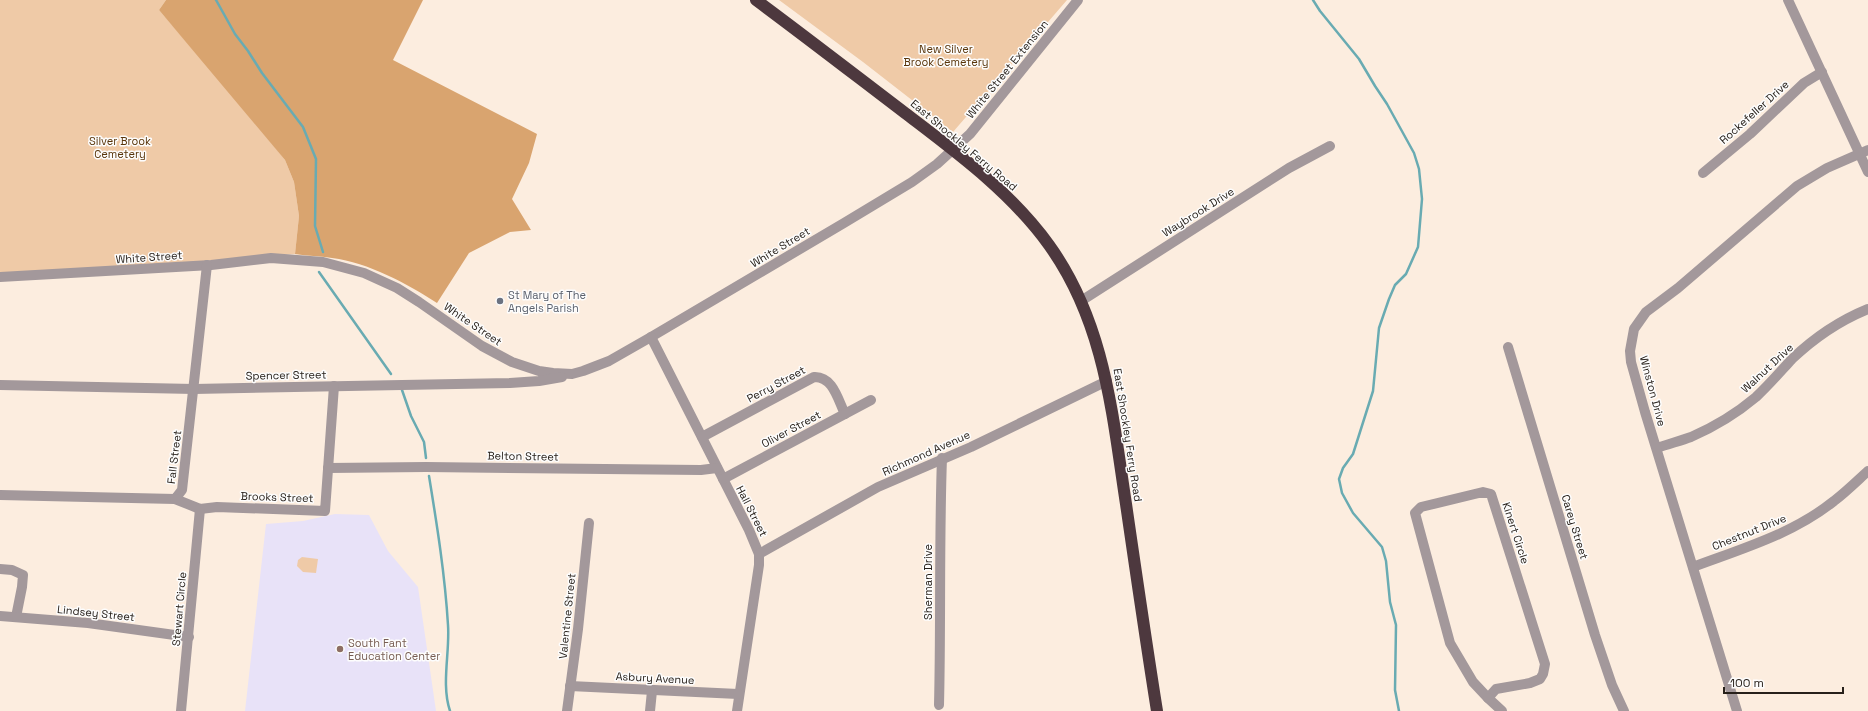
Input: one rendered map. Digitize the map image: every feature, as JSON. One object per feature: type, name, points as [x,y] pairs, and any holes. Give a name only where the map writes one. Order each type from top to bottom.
[{"type":"highway","name":"East Shockley Ferry Road","points":[[756,0],[953,151],[991,182],[1032,224],[1056,255],[1081,300],[1094,333],[1107,381],[1157,711]]},
{"type":"street","name":"White Street Extension","points":[[953,151],[970,134],[999,100],[1078,0]]},
{"type":"street","points":[[1788,0],[1822,72],[1864,152],[1868,172]]},
{"type":"street","name":"Rockefeller Drive","points":[[1703,173],[1750,134],[1804,83],[1822,72]]},
{"type":"street","name":"Waybrook Drive","points":[[1081,300],[1289,168],[1330,146]]},
{"type":"street","name":"White Street","points":[[0,277],[207,265],[271,258],[308,260],[338,265],[364,273],[397,288],[482,346],[512,362],[539,371],[572,374],[604,364],[651,337],[912,182],[953,151]]},
{"type":"street","name":"Winston Drive","points":[[1737,711],[1631,362],[1631,340],[1640,320],[1646,312],[1678,288],[1797,186],[1827,168],[1864,152]]},
{"type":"street","name":"Fall Street","points":[[0,495],[175,499],[182,490],[207,265]]},
{"type":"street","name":"Walnut Drive","points":[[1656,448],[1691,437],[1736,412],[1773,381],[1793,359],[1817,340],[1844,321],[1868,309]]},
{"type":"street","name":"Hall Street","points":[[651,337],[750,530],[759,554],[759,565],[750,628],[738,694],[737,711]]},
{"type":"street","name":"Carey Street","points":[[1508,347],[1595,636],[1612,685],[1624,711]]},
{"type":"street","name":"Spencer Street","points":[[0,385],[194,389],[516,382],[553,379],[572,374]]},
{"type":"street","name":"Perry Street","points":[[702,437],[814,377],[822,377],[829,382],[845,414]]},
{"type":"street","name":"Richmond Avenue","points":[[759,554],[878,487],[942,458],[971,447],[1107,381]]},
{"type":"street","name":"Brooks Street","points":[[175,499],[200,509],[217,507],[325,511],[334,386]]},
{"type":"street","name":"Oliver Street","points":[[723,478],[871,400]]},
{"type":"street","name":"Sherman Drive","points":[[940,705],[940,517],[942,458]]},
{"type":"street","name":"Belton Street","points":[[328,468],[426,467],[701,470],[717,468]]},
{"type":"street","name":"Chestnut Drive","points":[[1693,567],[1762,542],[1799,524],[1834,501],[1868,471]]},
{"type":"street","name":"Kinert Circle","points":[[1488,698],[1496,689],[1530,683],[1540,679],[1543,674],[1545,664],[1491,494],[1483,492],[1421,507],[1415,513],[1450,643],[1473,682],[1488,698],[1502,711]]},
{"type":"street","name":"Stewart Circle","points":[[181,711],[200,509]]},
{"type":"street","name":"Valentine Street","points":[[567,711],[589,523]]},
{"type":"street","points":[[0,569],[12,570],[22,575],[22,587],[16,617]]},
{"type":"street","name":"Lindsey Street","points":[[0,616],[88,623],[189,637]]},
{"type":"street","name":"Asbury Avenue","points":[[570,686],[738,694]]},
{"type":"street","points":[[650,711],[652,691]]},
{"type":"shaded area","points":[[166,0],[423,0],[393,60],[537,134],[529,163],[512,199],[531,230],[510,232],[469,253],[437,303],[400,281],[360,264],[332,258],[295,254],[299,216],[294,182],[285,160],[159,10]]},
{"type":"shaded area","name":"South Fant Education Center","points":[[335,514],[369,515],[388,551],[418,587],[436,711],[245,711],[266,524],[303,521]]},
{"type":"green space","name":"Silver Brook Cemetery","points":[[0,0],[166,0],[159,10],[242,106],[285,160],[294,182],[299,216],[295,254],[79,271],[0,273]]},
{"type":"green space","name":"New Silver Brook Cemetery","points":[[779,0],[1067,0],[953,132],[863,62]]},
{"type":"green space","points":[[302,557],[318,559],[316,573],[303,572],[297,566],[298,560]]},
{"type":"waterway","points":[[216,0],[235,34],[262,73],[303,127],[316,159],[315,226],[323,252]]},
{"type":"waterway","points":[[1313,0],[1320,11],[1359,59],[1387,104],[1414,153],[1419,169],[1422,199],[1418,247],[1406,274],[1395,285],[1379,328],[1373,391],[1353,454],[1343,468],[1339,479],[1342,493],[1353,513],[1382,547],[1386,561],[1390,602],[1396,625],[1395,690],[1399,711]]},
{"type":"waterway","points":[[319,272],[391,374]]},
{"type":"waterway","points":[[402,390],[411,416],[424,442],[426,458]]},
{"type":"waterway","points":[[429,476],[447,606],[448,636],[446,690],[450,711]]},
{"type":"place","name":"St Mary of The Angels Parish","points":[[500,301]]},
{"type":"place","name":"South Fant Education Center","points":[[340,649]]}]
